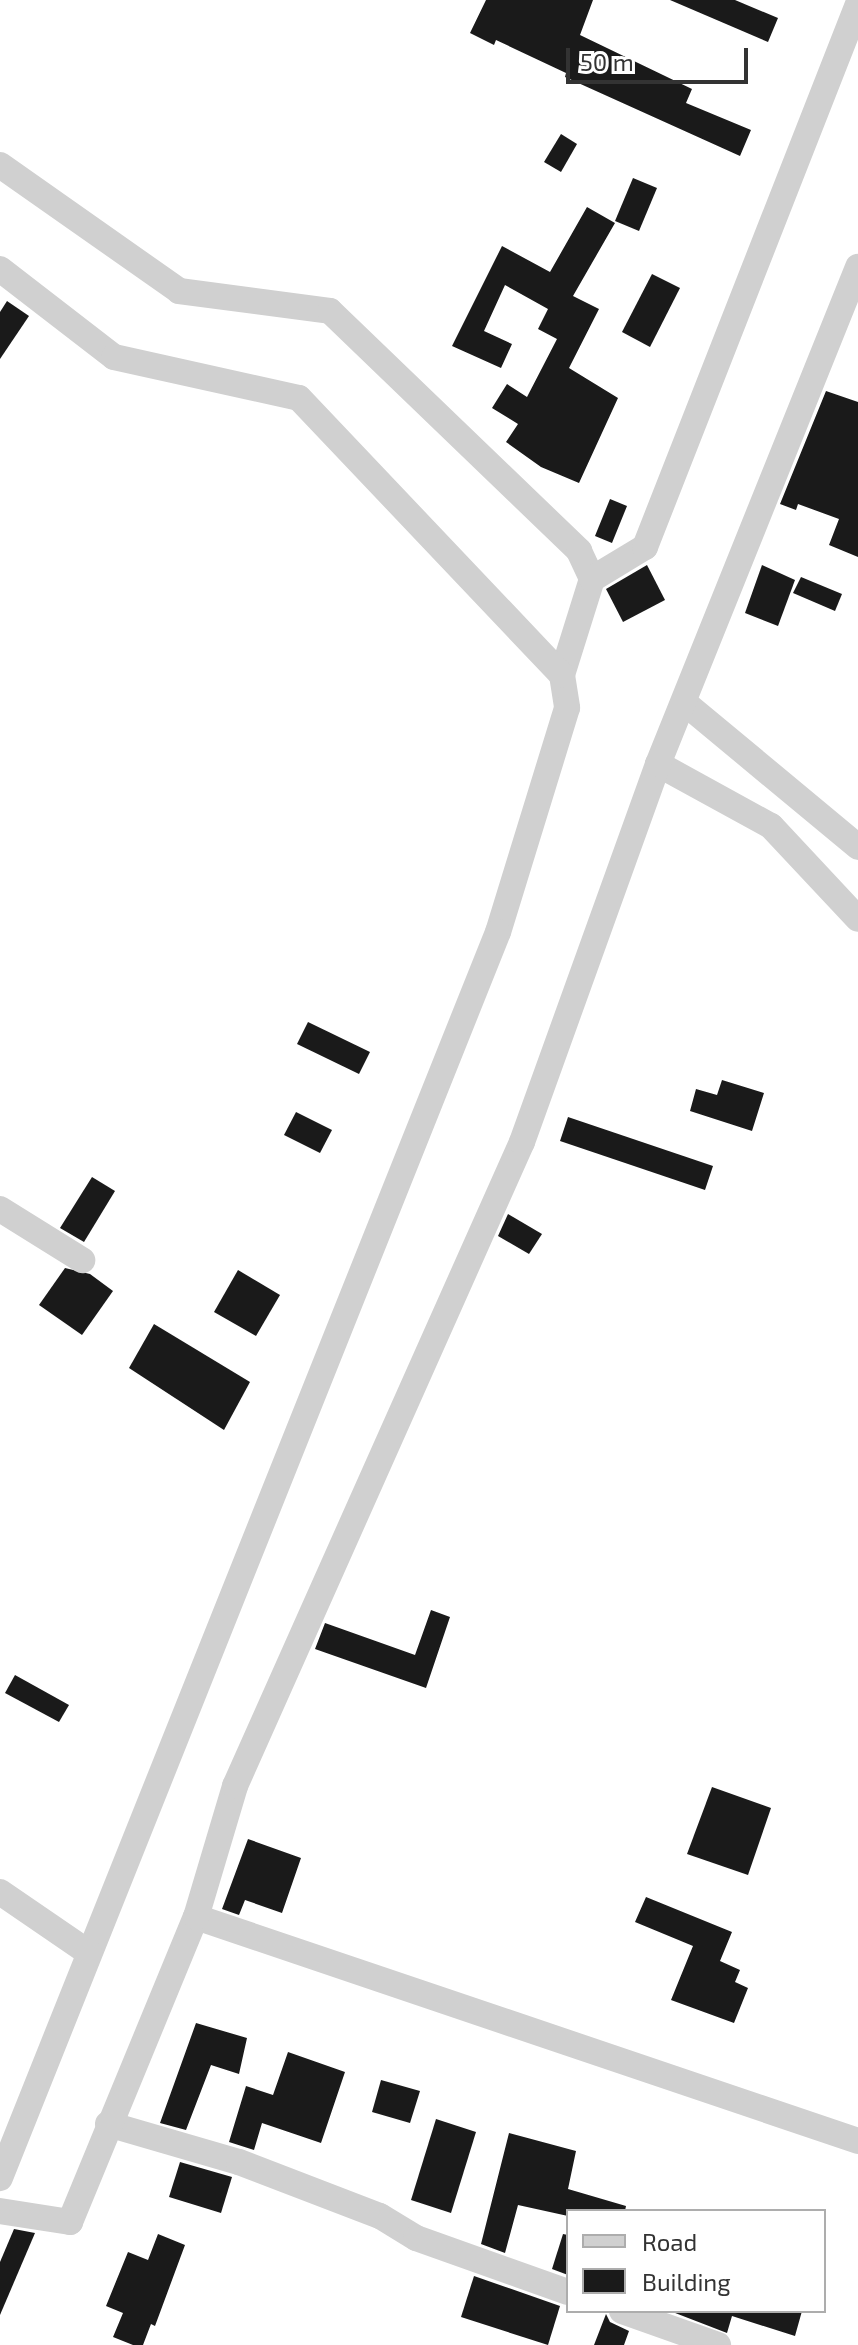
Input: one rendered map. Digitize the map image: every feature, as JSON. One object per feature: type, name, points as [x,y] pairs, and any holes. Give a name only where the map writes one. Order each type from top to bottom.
[{"type":"street","points":[[0,2178],[498,932],[567,708],[562,675],[592,579],[645,547],[858,4]]},
{"type":"street","points":[[0,165],[179,291],[330,311],[579,551],[592,579]]},
{"type":"street","points":[[0,2211],[70,2222],[196,1917],[235,1786],[522,1142],[658,764],[686,704],[858,267]]},
{"type":"street","points":[[0,269],[114,357],[299,398],[562,675]]},
{"type":"street","points":[[686,704],[858,847]]},
{"type":"street","points":[[658,764],[771,826],[858,919]]},
{"type":"street","points":[[0,1209],[82,1260]]},
{"type":"street","points":[[0,1892],[89,1953]]},
{"type":"street","points":[[196,1917],[858,2141]]},
{"type":"street","points":[[108,2124],[239,2162],[380,2216],[416,2238],[566,2291]]},
{"type":"street","points":[[628,2313],[718,2345]]},
{"type":"building","points":[[486,0],[593,0],[580,35],[692,89],[686,103],[751,130],[740,156],[565,77],[566,73],[496,40],[494,45],[470,33]]},
{"type":"building","points":[[670,0],[735,0],[778,18],[768,42]]},
{"type":"building","points":[[561,134],[577,144],[561,172],[544,162]]},
{"type":"building","points":[[633,178],[657,188],[639,231],[615,221]]},
{"type":"building","points":[[587,207],[615,223],[573,296],[599,309],[569,368],[618,398],[579,483],[541,467],[506,442],[518,424],[492,408],[507,384],[527,397],[557,339],[538,329],[548,309],[505,285],[484,331],[512,344],[501,368],[452,346],[502,246],[550,272]]},
{"type":"building","points":[[652,274],[680,288],[650,347],[622,332]]},
{"type":"building","points":[[7,301],[29,316],[0,359],[0,312]]},
{"type":"building","points":[[826,391],[858,402],[858,557],[829,545],[839,519],[798,504],[796,510],[780,504]]},
{"type":"building","points":[[610,499],[627,506],[612,543],[595,536]]},
{"type":"building","points":[[647,565],[665,600],[623,622],[606,589]]},
{"type":"building","points":[[762,565],[795,580],[778,626],[745,613]]},
{"type":"building","points":[[801,577],[842,594],[835,611],[793,593]]},
{"type":"building","points":[[308,1022],[370,1052],[359,1074],[297,1044]]},
{"type":"building","points":[[722,1080],[764,1093],[752,1131],[690,1111],[696,1089],[717,1095]]},
{"type":"building","points":[[296,1112],[332,1130],[320,1153],[284,1135]]},
{"type":"building","points":[[568,1117],[713,1166],[705,1190],[560,1141]]},
{"type":"building","points":[[92,1177],[115,1191],[84,1242],[60,1228]]},
{"type":"building","points":[[508,1214],[542,1234],[529,1254],[498,1236]]},
{"type":"building","points":[[65,1268],[90,1274],[113,1291],[82,1335],[39,1305]]},
{"type":"building","points":[[238,1270],[280,1295],[256,1336],[214,1312]]},
{"type":"building","points":[[154,1324],[250,1382],[224,1430],[129,1368]]},
{"type":"building","points":[[431,1610],[450,1617],[426,1688],[315,1649],[325,1623],[415,1655]]},
{"type":"building","points":[[15,1675],[69,1705],[59,1722],[5,1693]]},
{"type":"building","points":[[712,1787],[771,1808],[748,1875],[687,1854]]},
{"type":"building","points":[[248,1839],[301,1858],[282,1913],[245,1900],[239,1915],[222,1909]]},
{"type":"building","points":[[646,1897],[732,1932],[720,1961],[740,1970],[735,1982],[748,1988],[734,2023],[671,2000],[693,1946],[635,1922]]},
{"type":"building","points":[[196,2023],[247,2038],[239,2074],[211,2065],[186,2130],[160,2123]]},
{"type":"building","points":[[288,2052],[345,2072],[321,2143],[262,2123],[254,2150],[229,2142],[246,2086],[273,2095]]},
{"type":"building","points":[[381,2080],[420,2091],[410,2123],[372,2112]]},
{"type":"building","points":[[436,2119],[476,2132],[451,2213],[411,2200]]},
{"type":"building","points":[[509,2133],[576,2151],[568,2189],[626,2206],[625,2209],[566,2209],[566,2216],[518,2205],[505,2253],[481,2244]]},
{"type":"building","points":[[180,2162],[232,2177],[221,2213],[169,2197]]},
{"type":"building","points":[[14,2229],[35,2233],[0,2315],[0,2262]]},
{"type":"building","points":[[158,2234],[185,2245],[155,2326],[151,2324],[143,2345],[133,2345],[113,2337],[123,2313],[106,2306],[128,2252],[148,2260]]},
{"type":"building","points":[[563,2234],[566,2235],[566,2274],[552,2269]]},
{"type":"building","points":[[474,2276],[560,2306],[548,2345],[461,2317]]},
{"type":"building","points":[[675,2313],[801,2313],[795,2336],[732,2316],[727,2333]]},
{"type":"building","points":[[606,2314],[610,2322],[629,2331],[624,2345],[594,2345]]}]
